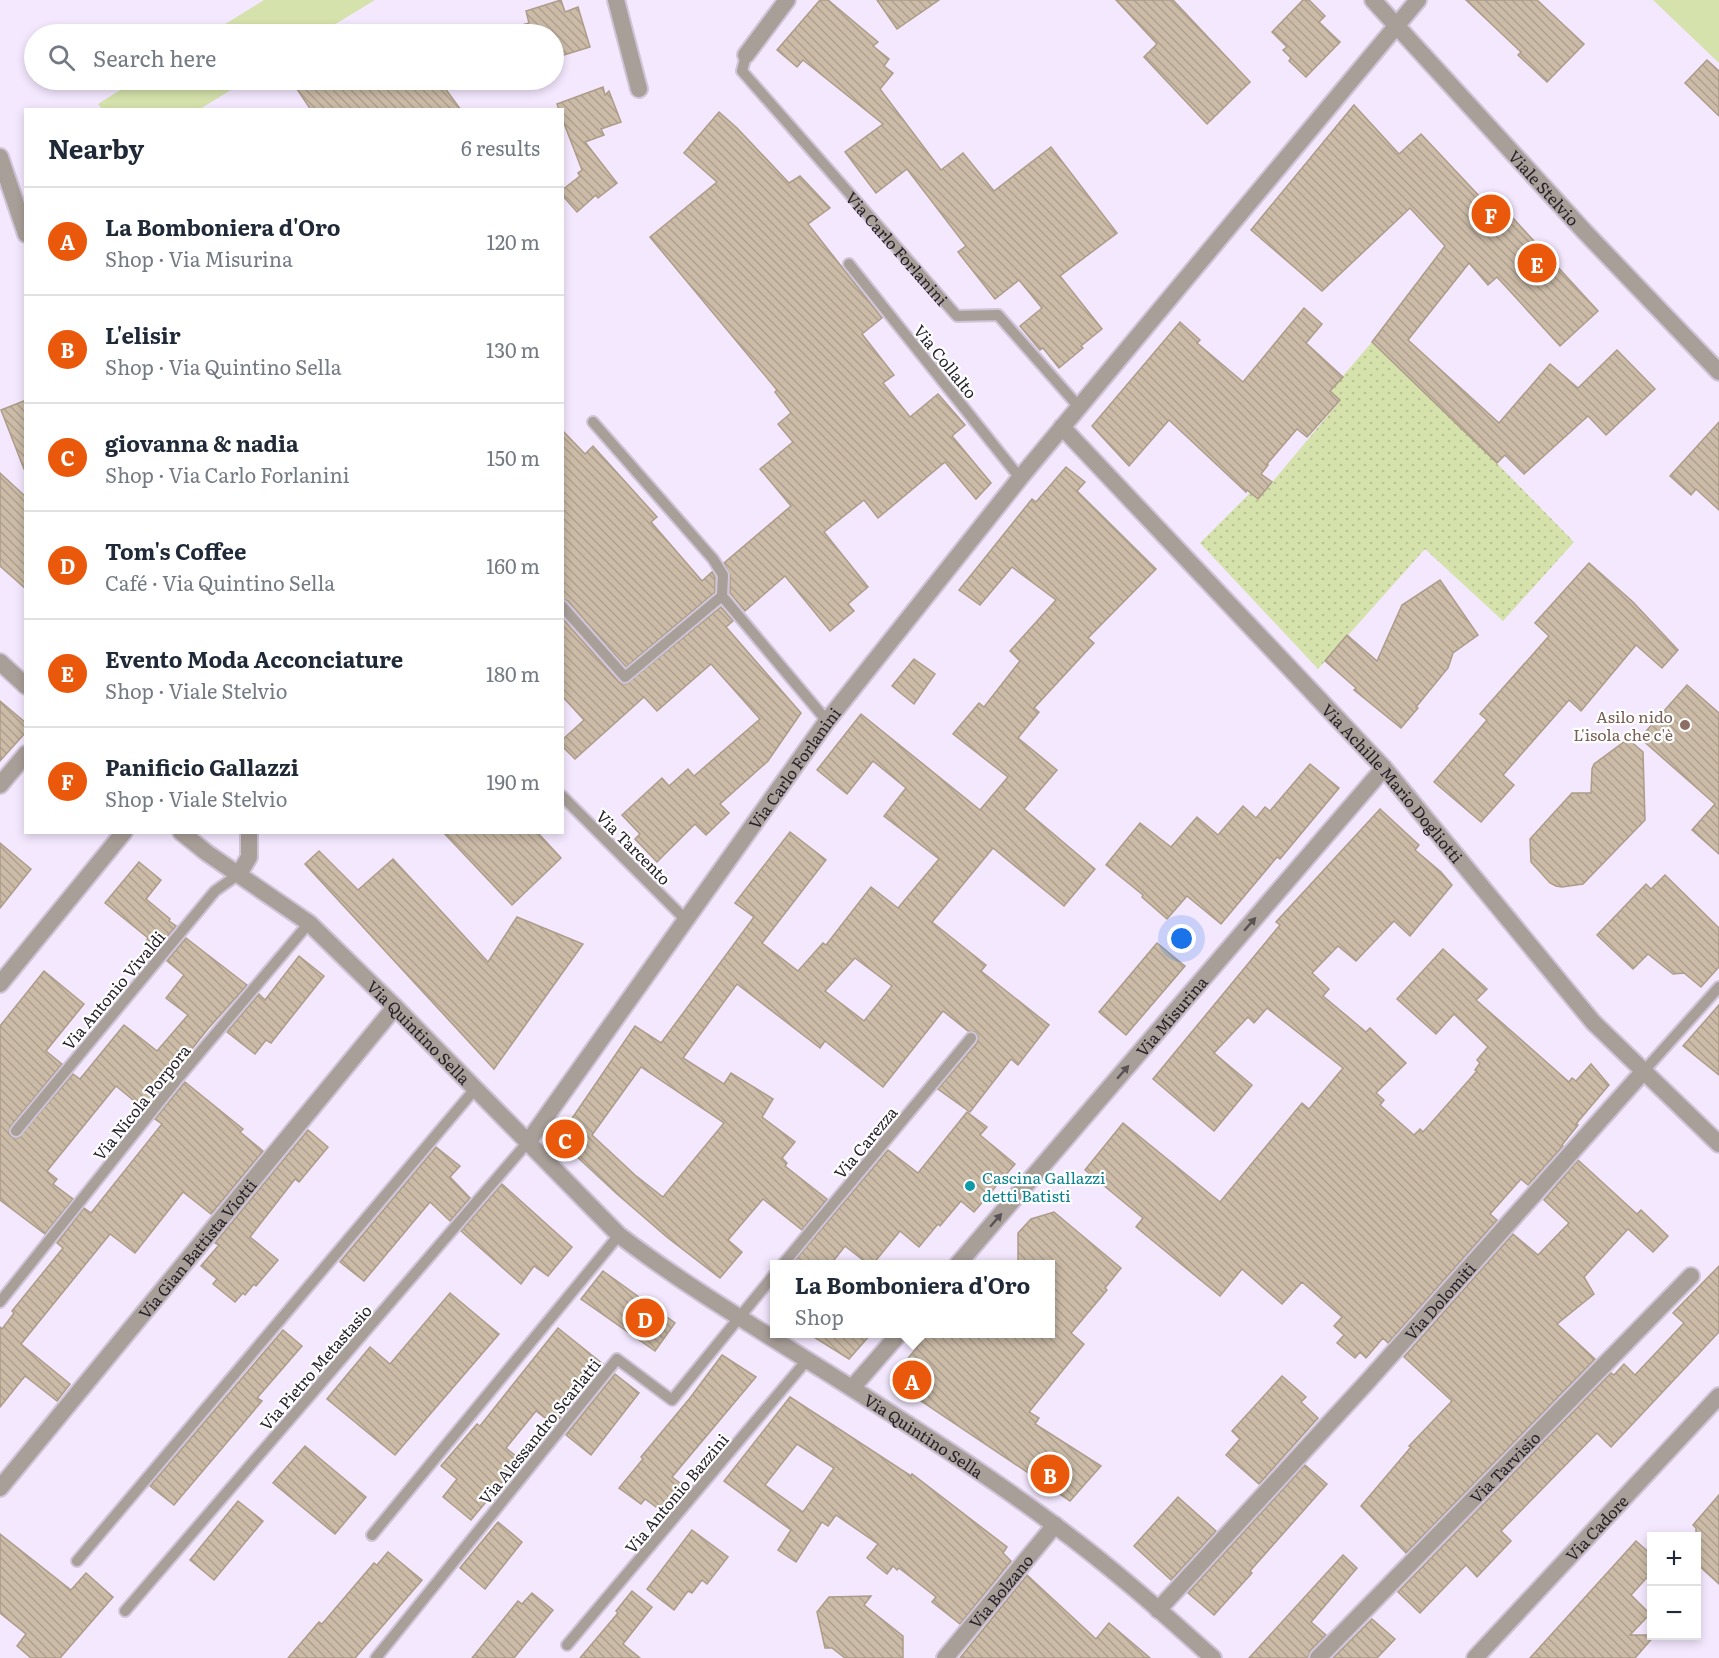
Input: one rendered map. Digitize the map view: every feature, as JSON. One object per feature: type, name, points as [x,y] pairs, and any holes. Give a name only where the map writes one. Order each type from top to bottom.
[{"type":"street","points":[[616,0],[639,89]]},
{"type":"street","points":[[746,54],[787,0]]},
{"type":"street","name":"Viale Stelvio","points":[[1373,0],[1584,231],[1719,372]]},
{"type":"street","name":"Via Carlo Forlanini","points":[[528,1142],[828,721],[1020,478],[1418,0]]},
{"type":"street","points":[[0,157],[24,231]]},
{"type":"street","name":"Via Achille Mario Dogliotti","points":[[1062,427],[1384,768],[1593,1022],[1719,1144]]},
{"type":"street","points":[[0,662],[24,684]]},
{"type":"street","points":[[0,785],[24,756]]},
{"type":"street","name":"Via Misurina","points":[[961,1260],[1384,768]]},
{"type":"street","points":[[0,984],[122,834]]},
{"type":"street","name":"Via Quintino Sella","points":[[183,834],[207,853],[309,923],[395,1007],[619,1235],[645,1255],[770,1337]]},
{"type":"street","points":[[239,874],[249,857],[249,834]]},
{"type":"street","name":"Via Gian Battista Viotti","points":[[0,1488],[395,1007]]},
{"type":"street","name":"Via Dolomiti","points":[[1158,1610],[1368,1381],[1643,1072]]},
{"type":"street","name":"Via Tarvisio","points":[[1318,1658],[1691,1276]]},
{"type":"street","name":"Via Quintino Sella","points":[[771,1338],[852,1388],[1014,1495],[1055,1525],[1158,1610],[1205,1655]]},
{"type":"street","points":[[852,1388],[896,1338]]},
{"type":"street","name":"Via Cadore","points":[[1475,1658],[1719,1396]]},
{"type":"street","name":"Via Bolzano","points":[[945,1658],[1055,1525]]},
{"type":"lane","name":"Via Carlo Forlanini","points":[[746,54],[742,72],[957,315],[998,315],[1079,407]]},
{"type":"lane","name":"Via Collalto","points":[[849,264],[1020,478]]},
{"type":"lane","points":[[593,422],[713,559],[723,575],[722,596],[828,721]]},
{"type":"lane","points":[[564,608],[624,677],[722,596]]},
{"type":"lane","name":"Via Tarcento","points":[[564,797],[685,920]]},
{"type":"lane","name":"Via Antonio Vivaldi","points":[[16,1131],[215,891],[239,874]]},
{"type":"lane","name":"Via Nicola Porpora","points":[[0,1302],[180,1076],[309,923]]},
{"type":"lane","name":"Via Dolomiti","points":[[1643,1072],[1719,987]]},
{"type":"lane","name":"Via Carezza","points":[[786,1260],[971,1038]]},
{"type":"lane","points":[[77,1561],[475,1089]]},
{"type":"lane","name":"Via Pietro Metastasio","points":[[125,1611],[528,1142]]},
{"type":"lane","points":[[372,1535],[619,1235]]},
{"type":"lane","points":[[739,1318],[770,1280]]},
{"type":"lane","name":"Via Alessandro Scarlatti","points":[[376,1658],[617,1359],[672,1400],[739,1318]]},
{"type":"lane","name":"Via Antonio Bazzini","points":[[567,1645],[807,1360]]},
{"type":"green space","points":[[264,0],[375,0],[335,24],[225,24]]},
{"type":"green space","points":[[1653,0],[1719,0],[1719,63]]},
{"type":"green space","points":[[120,90],[231,90],[202,108],[101,108],[98,104]]},
{"type":"green space","points":[[1372,342],[1480,446],[1574,542],[1503,621],[1425,549],[1318,669],[1200,543],[1250,493],[1258,499],[1340,401],[1330,391]]},
{"type":"building","points":[[561,0],[565,12],[578,7],[590,47],[564,55],[564,24],[526,24],[529,23],[526,11]]},
{"type":"building","points":[[820,0],[828,0],[878,42],[873,46],[889,59],[884,66],[893,73],[880,89],[941,170],[963,153],[994,191],[1051,147],[1117,233],[1060,276],[1102,329],[1059,368],[1043,348],[1040,350],[1020,326],[1042,308],[1019,280],[995,299],[958,252],[966,246],[907,169],[876,193],[845,152],[883,124],[803,60],[797,67],[777,50]]},
{"type":"building","points":[[877,0],[939,0],[897,29]]},
{"type":"building","points":[[1116,0],[1173,0],[1250,82],[1207,124],[1144,57],[1157,44]]},
{"type":"building","points":[[1303,0],[1309,0],[1325,16],[1319,22],[1340,42],[1306,77],[1289,61],[1291,58],[1283,50],[1287,47],[1272,32]]},
{"type":"building","points":[[1466,0],[1537,0],[1584,44],[1547,82],[1518,55],[1521,52]]},
{"type":"building","points":[[1707,60],[1719,71],[1719,116],[1685,83]]},
{"type":"building","points":[[603,87],[605,95],[609,91],[621,122],[601,129],[604,135],[585,142],[617,183],[598,198],[596,195],[577,212],[564,197],[564,188],[580,176],[578,173],[582,170],[564,123],[564,108],[558,108],[557,104]]},
{"type":"building","points":[[298,90],[446,90],[460,108],[310,108]]},
{"type":"building","points":[[1354,105],[1399,154],[1421,134],[1482,199],[1490,193],[1598,311],[1560,346],[1497,277],[1488,285],[1469,263],[1408,340],[1499,423],[1550,364],[1578,388],[1617,350],[1655,389],[1606,435],[1588,416],[1524,474],[1505,455],[1497,463],[1372,342],[1445,246],[1410,208],[1322,291],[1251,230]]},
{"type":"building","points":[[719,112],[789,183],[800,176],[830,208],[808,224],[882,318],[862,334],[894,375],[883,383],[910,417],[938,394],[965,425],[952,436],[991,483],[976,499],[945,462],[878,518],[864,500],[824,532],[868,587],[848,604],[854,611],[830,631],[785,576],[745,611],[730,593],[730,575],[724,563],[791,506],[760,469],[793,442],[778,424],[791,413],[775,392],[777,390],[650,237],[717,182],[684,153]]},
{"type":"building","points":[[1304,308],[1322,324],[1306,343],[1343,377],[1330,391],[1340,400],[1307,437],[1297,429],[1267,464],[1261,474],[1272,482],[1258,499],[1247,490],[1246,492],[1169,420],[1129,466],[1092,426],[1180,322],[1200,340],[1197,343],[1243,382]]},
{"type":"building","points":[[24,401],[24,469],[1,410]]},
{"type":"building","points":[[1719,422],[1719,510],[1696,489],[1691,495],[1670,476]]},
{"type":"building","points":[[564,432],[585,454],[593,446],[657,517],[651,522],[702,581],[712,572],[715,577],[715,592],[626,667],[568,601],[564,600]]},
{"type":"building","points":[[1066,467],[1085,482],[1077,491],[1156,569],[1088,638],[1094,643],[1034,708],[1039,712],[1018,738],[1057,770],[1024,809],[1095,869],[1064,906],[993,848],[932,922],[986,965],[981,971],[1049,1025],[1018,1065],[1011,1059],[970,1112],[938,1089],[977,1043],[978,1036],[943,1011],[883,1087],[825,1041],[820,1048],[737,984],[683,1058],[724,1084],[731,1073],[773,1099],[762,1117],[795,1142],[782,1158],[787,1163],[785,1166],[827,1199],[802,1230],[763,1199],[728,1240],[742,1252],[720,1278],[668,1238],[558,1139],[635,1026],[661,1043],[754,917],[735,903],[790,832],[826,860],[762,943],[798,971],[823,943],[826,945],[871,887],[898,908],[939,859],[884,816],[906,788],[873,761],[847,794],[817,770],[861,714],[980,810],[1008,777],[953,734],[979,703],[984,707],[1020,661],[1010,651],[1056,600],[1012,567],[980,605],[959,590],[1032,499],[1036,502]],"holes":[[[855,958],[892,986],[864,1021],[825,991]],[[641,1067],[724,1123],[663,1197],[635,1175],[592,1135]]]},
{"type":"building","points":[[0,473],[24,495],[24,587],[0,566]]},
{"type":"building","points":[[1589,563],[1633,602],[1678,650],[1662,668],[1636,645],[1581,711],[1569,700],[1503,775],[1514,785],[1481,822],[1434,782],[1487,720],[1480,714],[1549,636],[1535,623]]},
{"type":"building","points":[[1440,580],[1478,635],[1453,653],[1448,668],[1401,728],[1354,690],[1356,688],[1325,661],[1347,635],[1377,661],[1402,605]]},
{"type":"building","points":[[721,607],[733,621],[726,627],[801,713],[768,761],[720,804],[729,813],[706,835],[695,824],[657,862],[635,839],[640,834],[622,815],[662,778],[669,786],[688,769],[694,776],[760,719],[711,664],[657,711],[644,697],[575,759],[564,748],[564,738],[584,720],[564,698],[564,620],[619,682],[626,684]]},
{"type":"building","points":[[914,659],[935,674],[914,704],[892,686]]},
{"type":"building","name":"Asilo nido L'isola che c'è","points":[[1687,685],[1719,713],[1719,854],[1692,830],[1715,804],[1640,738]]},
{"type":"building","points":[[0,701],[24,721],[24,734],[0,761]]},
{"type":"building","points":[[1628,739],[1643,752],[1645,820],[1583,884],[1562,887],[1550,883],[1531,862],[1530,839],[1572,793],[1591,793],[1594,764]]},
{"type":"building","points":[[1310,764],[1339,788],[1280,859],[1277,857],[1221,924],[1187,896],[1167,919],[1142,897],[1143,895],[1106,865],[1140,823],[1171,847],[1197,817],[1218,835],[1243,806],[1256,818],[1265,807],[1270,811]]},
{"type":"building","points":[[1380,809],[1419,845],[1415,850],[1441,872],[1452,885],[1410,936],[1394,921],[1356,961],[1338,946],[1312,973],[1329,989],[1323,996],[1366,1032],[1370,1028],[1406,1063],[1376,1093],[1384,1100],[1380,1105],[1414,1135],[1420,1129],[1423,1132],[1477,1071],[1475,1070],[1480,1063],[1477,1060],[1488,1047],[1454,1014],[1436,1034],[1397,999],[1443,949],[1487,989],[1476,1000],[1569,1082],[1572,1078],[1576,1081],[1591,1064],[1609,1085],[1576,1124],[1578,1125],[1563,1146],[1528,1185],[1521,1179],[1490,1214],[1497,1220],[1388,1343],[1383,1338],[1366,1358],[1360,1352],[1355,1358],[1337,1343],[1344,1335],[1334,1326],[1342,1317],[1302,1282],[1282,1304],[1242,1269],[1220,1296],[1136,1227],[1143,1218],[1085,1170],[1123,1123],[1220,1202],[1302,1103],[1309,1109],[1343,1068],[1267,1008],[1254,1023],[1248,1017],[1214,1053],[1252,1085],[1214,1131],[1153,1079],[1280,925],[1276,922]]},
{"type":"building","points":[[445,834],[539,834],[561,858],[512,905]]},
{"type":"building","points":[[0,843],[31,869],[0,908]]},
{"type":"building","points":[[319,851],[358,890],[393,859],[488,962],[517,917],[583,944],[494,1069],[305,864]]},
{"type":"building","points":[[139,862],[161,880],[146,899],[176,926],[155,951],[145,943],[148,938],[105,903]]},
{"type":"building","points":[[1665,875],[1719,928],[1719,967],[1701,987],[1684,973],[1673,974],[1648,954],[1633,969],[1597,935],[1646,884],[1651,889]]},
{"type":"building","points":[[186,938],[247,985],[207,1030],[144,1109],[116,1086],[47,1171],[57,1179],[53,1184],[73,1199],[45,1234],[0,1200],[0,1026],[44,971],[84,1004],[46,1051],[62,1064],[10,1127],[9,1134],[18,1138],[73,1074],[80,1079],[124,1025],[157,1051],[188,1015],[166,998],[184,975],[167,961]]},
{"type":"building","points":[[1157,943],[1185,966],[1126,1035],[1099,1012]]},
{"type":"building","points":[[299,956],[324,976],[271,1043],[266,1040],[255,1054],[227,1032],[259,994],[265,1000]]},
{"type":"building","points":[[1719,1005],[1719,1075],[1683,1046]]},
{"type":"building","points":[[185,1082],[243,1129],[240,1132],[263,1151],[211,1214],[183,1192],[135,1253],[110,1234],[21,1344],[70,1384],[57,1401],[25,1376],[0,1407],[0,1327],[2,1329],[14,1313],[12,1311],[63,1248],[57,1243],[84,1208],[91,1213],[162,1124],[155,1119]]},
{"type":"building","points":[[967,1112],[987,1127],[980,1135],[1015,1164],[974,1212],[961,1201],[919,1247],[900,1231],[876,1260],[863,1260],[845,1246],[834,1260],[795,1260],[888,1150],[918,1173]]},
{"type":"building","points":[[308,1130],[328,1147],[299,1182],[295,1179],[250,1237],[278,1260],[256,1286],[254,1284],[235,1302],[213,1284],[217,1279],[201,1266],[219,1245],[215,1243]]},
{"type":"building","points":[[436,1147],[460,1166],[450,1177],[470,1198],[450,1221],[430,1202],[364,1281],[340,1262]]},
{"type":"building","points":[[1578,1160],[1637,1214],[1641,1210],[1668,1236],[1653,1252],[1628,1229],[1584,1277],[1594,1294],[1557,1324],[1595,1359],[1406,1553],[1361,1506],[1411,1447],[1409,1446],[1452,1401],[1404,1357],[1513,1234],[1538,1255],[1569,1223],[1544,1200]]},
{"type":"building","points":[[502,1184],[572,1247],[548,1276],[534,1266],[521,1284],[461,1231]]},
{"type":"building","points":[[1054,1212],[1121,1268],[1105,1288],[1107,1290],[1071,1333],[1084,1344],[1029,1412],[1039,1418],[1035,1424],[1101,1466],[1070,1501],[890,1380],[925,1338],[1055,1338],[1055,1260],[1018,1260],[1018,1233],[1031,1219]]},
{"type":"building","points":[[1719,1266],[1719,1332],[1611,1447],[1597,1433],[1501,1531],[1511,1541],[1477,1577],[1466,1565],[1420,1613],[1398,1592],[1611,1373],[1614,1375],[1624,1364],[1635,1375],[1684,1323],[1673,1313]]},
{"type":"building","points":[[603,1271],[675,1323],[655,1351],[581,1299]]},
{"type":"building","points":[[450,1293],[499,1334],[395,1455],[327,1399],[370,1347],[390,1364]]},
{"type":"building","points":[[558,1328],[603,1364],[554,1425],[536,1411],[506,1448],[521,1460],[471,1520],[443,1497],[457,1479],[441,1466],[477,1424],[480,1426]]},
{"type":"building","points":[[283,1330],[302,1346],[257,1398],[262,1401],[174,1505],[150,1486]]},
{"type":"building","points":[[815,1338],[867,1338],[849,1359]]},
{"type":"building","points":[[722,1355],[756,1377],[672,1477],[688,1489],[667,1515],[645,1499],[641,1504],[619,1488]]},
{"type":"building","points":[[615,1374],[639,1393],[591,1455],[566,1435]]},
{"type":"building","points":[[1282,1376],[1306,1397],[1301,1402],[1318,1418],[1259,1484],[1226,1455],[1240,1439],[1232,1431]]},
{"type":"building","points":[[790,1397],[911,1476],[912,1474],[1007,1547],[1003,1553],[1011,1561],[960,1624],[932,1602],[936,1597],[899,1568],[897,1570],[893,1566],[887,1574],[867,1558],[878,1544],[836,1515],[828,1526],[822,1522],[796,1562],[778,1550],[791,1530],[724,1481]],"holes":[[[797,1444],[834,1468],[803,1512],[765,1485]]]},
{"type":"building","points":[[305,1446],[366,1497],[335,1534],[273,1483]]},
{"type":"building","points":[[1305,1465],[1327,1484],[1214,1615],[1188,1593]]},
{"type":"building","points":[[1719,1495],[1719,1584],[1701,1568],[1701,1532],[1696,1532],[1693,1525]]},
{"type":"building","points":[[1178,1497],[1216,1531],[1171,1580],[1134,1546]]},
{"type":"building","points":[[238,1501],[263,1521],[214,1580],[190,1560]]},
{"type":"building","points":[[498,1522],[522,1542],[485,1589],[460,1568]]},
{"type":"building","points":[[692,1530],[728,1557],[707,1584],[702,1580],[692,1593],[688,1591],[674,1610],[647,1589]]},
{"type":"building","points":[[0,1534],[71,1590],[86,1573],[113,1597],[60,1658],[31,1658],[17,1646],[26,1634],[0,1613]]},
{"type":"building","points":[[1636,1541],[1647,1551],[1647,1577],[1631,1595],[1647,1611],[1647,1617],[1630,1635],[1647,1635],[1647,1640],[1651,1640],[1635,1658],[1530,1658]]},
{"type":"building","points":[[388,1552],[422,1580],[355,1658],[288,1658],[319,1622],[322,1624],[374,1563],[377,1565]]},
{"type":"building","points":[[1343,1555],[1357,1568],[1311,1622],[1326,1635],[1310,1651],[1308,1658],[1249,1658]]},
{"type":"building","points":[[1027,1575],[1096,1639],[1109,1623],[1150,1658],[960,1658]]},
{"type":"building","points":[[632,1591],[652,1607],[623,1644],[640,1658],[580,1658],[618,1613],[616,1611]]},
{"type":"building","points":[[532,1593],[553,1610],[514,1658],[472,1658],[518,1601],[522,1604]]},
{"type":"building","points":[[871,1596],[864,1605],[903,1636],[903,1658],[845,1658],[832,1648],[825,1648],[817,1612],[829,1597]]},
{"type":"building","points":[[1372,1619],[1395,1639],[1377,1658],[1333,1658]]},
{"type":"place","name":"Panificio Gallazzi","points":[[1491,214]]},
{"type":"place","name":"Evento Moda Acconciature","points":[[1537,263]]},
{"type":"place","name":"Asilo nido L'isola che c'è","points":[[1685,725]]},
{"type":"place","name":"giovanna & nadia","points":[[565,1139]]},
{"type":"place","name":"Cascina Gallazzi detti Batisti","points":[[970,1186]]},
{"type":"place","name":"Tom's Coffee","points":[[645,1318]]},
{"type":"place","name":"La Bomboniera d'Oro","points":[[912,1380]]},
{"type":"place","name":"L'elisir","points":[[1050,1474]]}]
